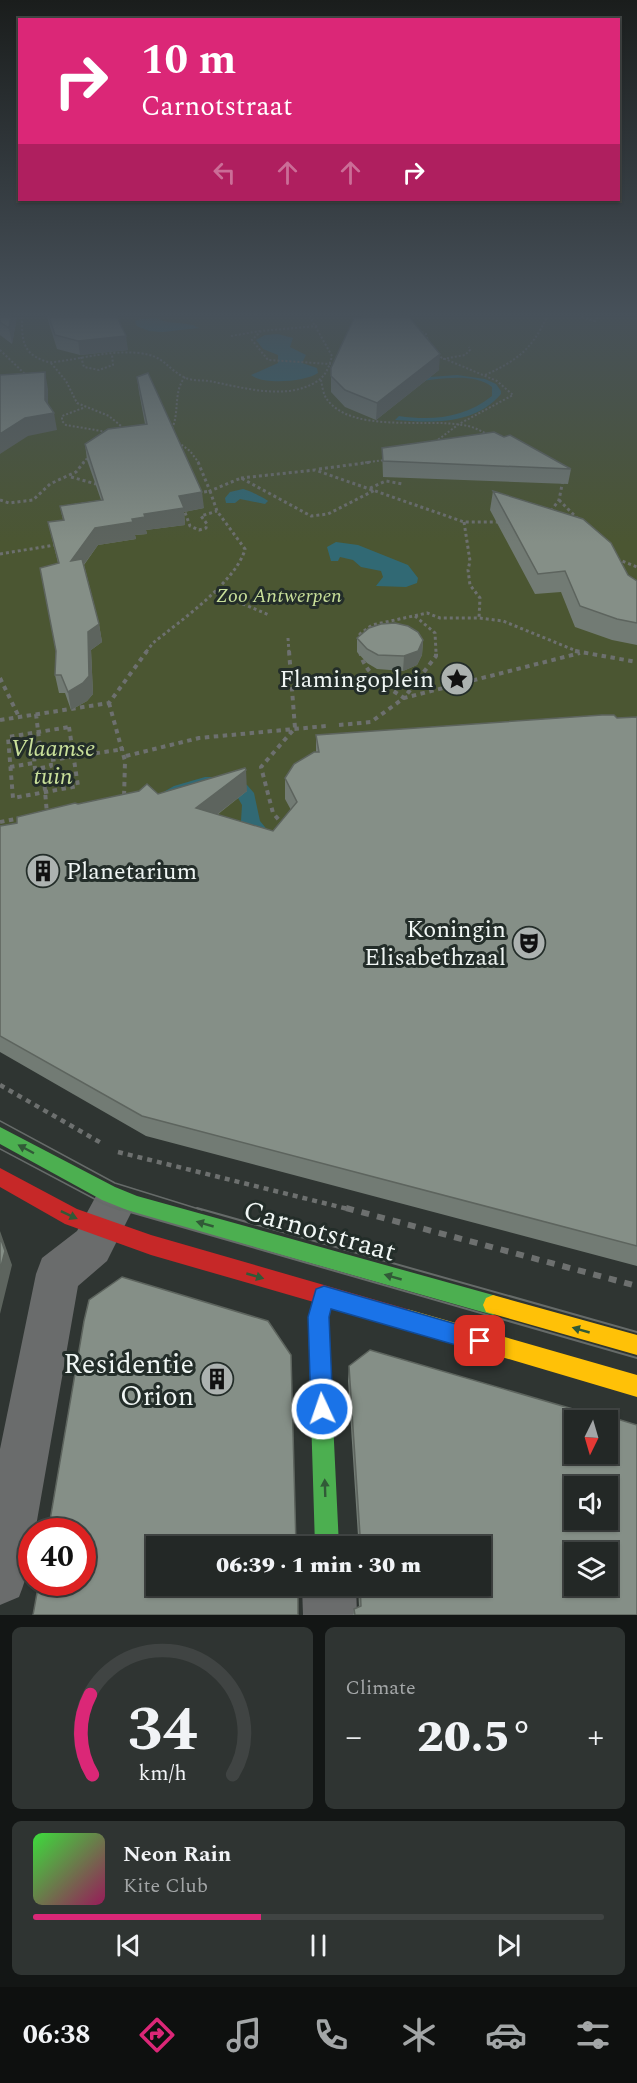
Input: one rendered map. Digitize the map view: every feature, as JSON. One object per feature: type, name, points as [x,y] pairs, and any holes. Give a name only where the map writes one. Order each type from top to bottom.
[{"type":"main road","name":"Carnotstraat","points":[[0,1135],[151,1245],[637,1386]]},
{"type":"main road","name":"Carnotstraat","points":[[0,1177],[63,1212],[110,1213],[146,1207],[637,1346]]},
{"type":"main road","points":[[324,1296],[318,1317],[327,1536]]},
{"type":"street","points":[[0,1578],[58,1274],[92,1246],[110,1213]]},
{"type":"street","points":[[329,1596],[330,1615]]},
{"type":"path","points":[[71,392],[77,404],[109,416],[121,423],[130,433],[119,435]]},
{"type":"path","points":[[166,435],[174,426],[178,392]]},
{"type":"path","points":[[324,392],[325,398],[350,416],[377,421],[459,424],[475,428],[495,438]]},
{"type":"path","points":[[427,446],[459,424],[513,395],[511,392]]},
{"type":"path","points":[[83,408],[62,416],[62,421],[66,425],[111,433]]},
{"type":"path","points":[[0,720],[109,703],[153,643],[215,591],[243,557],[244,549],[217,511],[200,463],[191,449],[174,440]]},
{"type":"path","points":[[0,500],[9,503],[33,500],[50,484],[70,476],[90,455]]},
{"type":"path","points":[[190,494],[210,491],[241,478],[395,459]]},
{"type":"path","points":[[315,470],[465,522],[512,522]]},
{"type":"path","points":[[70,476],[96,484]]},
{"type":"path","points":[[545,516],[560,500],[562,477]]},
{"type":"path","points":[[241,478],[311,516],[328,514],[375,490]]},
{"type":"path","points":[[369,488],[386,481],[404,484]]},
{"type":"path","points":[[560,500],[580,522]]},
{"type":"path","points":[[182,506],[190,526],[194,529],[206,528],[207,524],[201,516],[217,511]]},
{"type":"path","points":[[465,522],[470,561],[468,570],[470,585],[480,598],[479,618]]},
{"type":"path","points":[[0,554],[62,544]]},
{"type":"path","points":[[615,564],[614,558],[637,567]]},
{"type":"path","points":[[215,591],[268,615]]},
{"type":"path","points":[[359,635],[372,625],[427,613],[440,618],[479,618],[503,621],[580,652],[637,662]]},
{"type":"path","points":[[339,725],[370,722],[404,698],[436,656],[435,633],[415,616]]},
{"type":"path","points":[[359,635],[365,638]]},
{"type":"path","points":[[359,635],[360,658],[368,670],[404,698]]},
{"type":"path","points":[[288,638],[296,728],[261,766],[273,813],[280,823],[292,831]]},
{"type":"path","points":[[404,698],[580,652]]},
{"type":"path","points":[[368,670],[373,667]]},
{"type":"path","points":[[0,678],[19,717]]},
{"type":"path","points":[[109,703],[126,756],[127,783],[124,798],[116,806]]},
{"type":"path","points":[[36,714],[42,755]]},
{"type":"path","points":[[126,756],[199,738],[326,726]]},
{"type":"path","points":[[69,727],[74,756],[78,786],[13,798],[8,737],[69,727]]},
{"type":"path","points":[[51,760],[124,749]]},
{"type":"path","points":[[50,754],[51,766],[35,769],[34,756],[42,755],[50,754]]},
{"type":"path","points":[[10,767],[34,763]]},
{"type":"path","points":[[43,768],[48,814]]},
{"type":"path","points":[[40,816],[56,813]]},
{"type":"path","points":[[0,822],[28,817]]},
{"type":"path","points":[[0,1085],[116,1151],[409,1224],[637,1286]]},
{"type":"green space","name":"Zoo Antwerpen","points":[[0,392],[637,392],[637,801],[0,894]]},
{"type":"water","points":[[492,392],[501,392],[479,412],[466,417],[424,422],[395,420],[399,416],[436,418],[448,416],[471,409],[492,396]]},
{"type":"water","points":[[243,489],[268,501],[265,504],[240,499],[235,503],[226,503],[225,498],[230,492]]},
{"type":"water","points":[[336,542],[358,545],[408,565],[418,578],[417,583],[406,587],[376,586],[383,577],[381,571],[361,567],[353,560],[340,557],[338,561],[331,561],[327,547]]},
{"type":"water","points":[[205,777],[222,777],[247,785],[254,793],[260,821],[274,838],[251,836],[241,821],[242,805],[238,798],[160,794],[174,786]]},
{"type":"building","points":[[0,392],[45,392],[45,400],[54,413],[25,418],[0,434]]},
{"type":"building","points":[[140,392],[157,392],[202,492],[179,496],[184,508],[144,514],[145,517],[132,519],[133,522],[95,528],[71,561],[82,559],[99,624],[88,632],[89,676],[83,683],[68,692],[61,675],[55,675],[56,651],[40,568],[59,563],[48,522],[64,520],[60,506],[103,500],[85,444],[108,429],[147,424]]},
{"type":"building","points":[[351,392],[391,392],[377,403]]},
{"type":"building","points":[[494,432],[504,437],[510,435],[571,469],[383,461],[382,448]]},
{"type":"building","points":[[493,491],[583,519],[611,543],[628,575],[637,581],[637,623],[617,619],[580,606],[565,571],[538,574]]},
{"type":"building","points":[[395,623],[408,626],[418,632],[423,640],[418,651],[404,656],[378,655],[367,649],[357,638],[369,628]]},
{"type":"building","points":[[614,715],[617,718],[637,717],[637,1246],[142,1116],[0,1036],[0,826],[17,823],[17,817],[139,791],[147,784],[158,794],[245,768],[246,770],[196,808],[273,831],[297,802],[285,778],[294,764],[314,752],[319,752],[316,735]]},
{"type":"building","points":[[0,1237],[5,1251],[0,1270]]},
{"type":"building","points":[[122,1277],[268,1321],[291,1355],[296,1536],[146,1536],[146,1596],[298,1596],[298,1615],[33,1615],[36,1596],[96,1596],[96,1518],[50,1518],[89,1300]]},
{"type":"building","points":[[370,1350],[576,1410],[564,1410],[564,1464],[618,1464],[618,1419],[637,1425],[637,1615],[355,1615],[354,1609],[361,1606],[360,1596],[491,1596],[491,1536],[357,1536],[360,1535],[349,1366]]},
{"type":"tram line","points":[[0,1121],[115,1183],[202,1210]]},
{"type":"tram line","points":[[0,1149],[104,1204],[120,1210]]},
{"type":"tram line","points":[[116,1208],[637,1358]]},
{"type":"tram line","points":[[197,1208],[637,1332]]},
{"type":"traffic: fast","points":[[0,1135],[109,1194],[137,1205],[493,1305]]},
{"type":"traffic: fast","points":[[324,1296],[318,1317],[327,1536]]},
{"type":"traffic: slow","points":[[493,1305],[637,1345]]},
{"type":"traffic: slow","points":[[407,1319],[637,1386]]},
{"type":"traffic: jam","points":[[0,1177],[72,1217],[151,1245],[407,1319]]},
{"type":"place","name":"Flamingoplein","points":[[457,679]]},
{"type":"place","name":"Planetarium","points":[[43,871]]},
{"type":"place","name":"Koningin Elisabethzaal","points":[[529,943]]},
{"type":"place","name":"Residentie Orion","points":[[217,1379]]},
{"type":"route","points":[[322,1409],[318,1317],[324,1296],[480,1341]]},
{"type":"park label","name":"Vlaamse tuin","points":[[53,762]]}]
